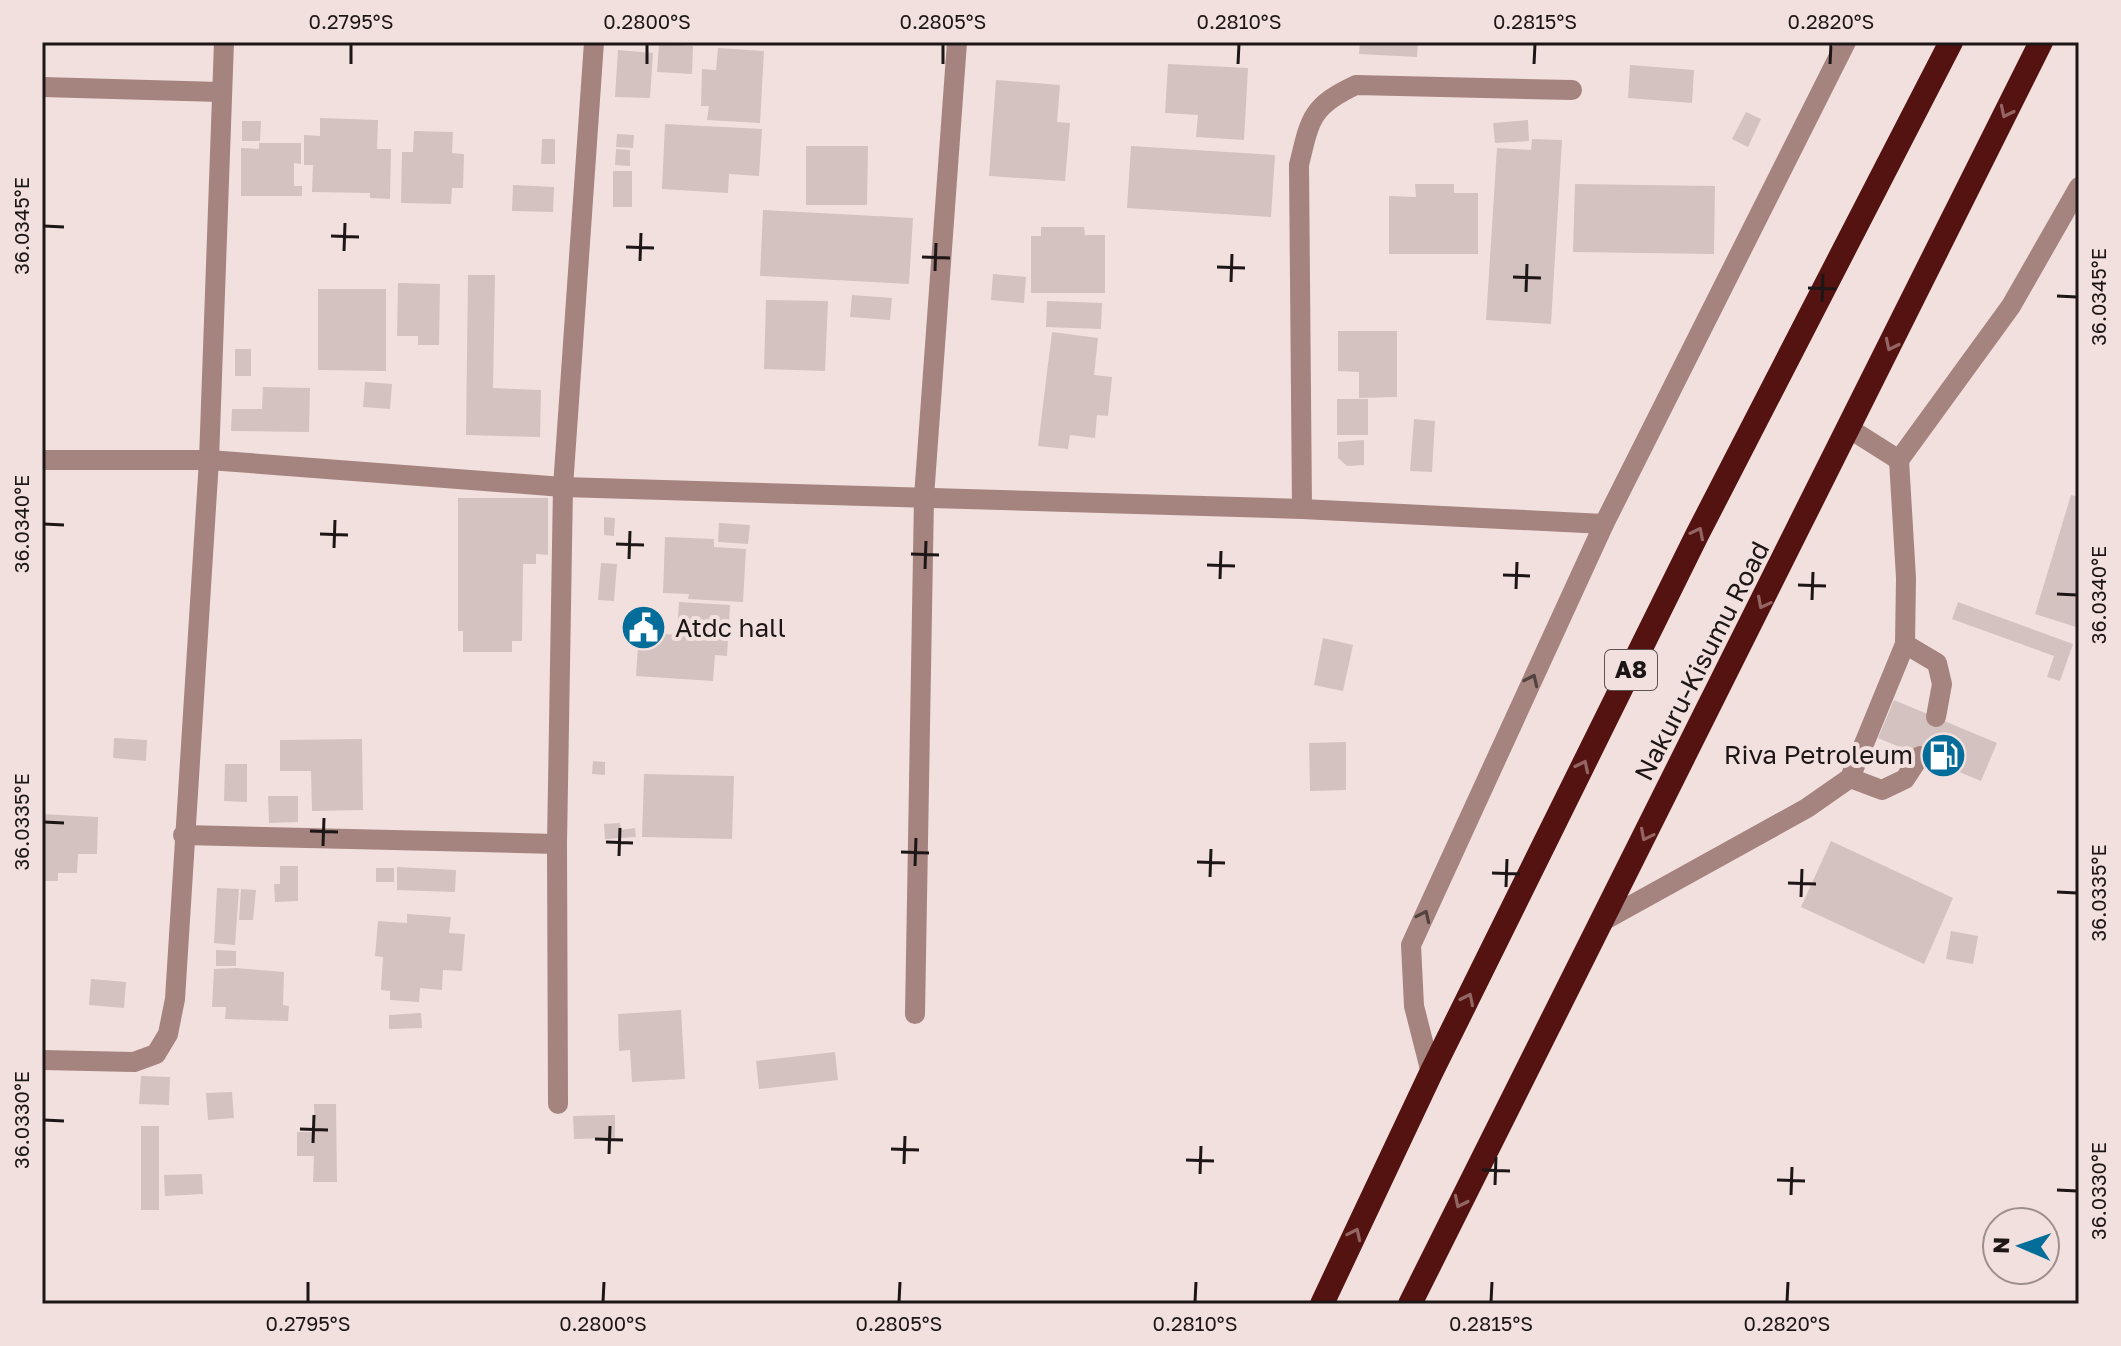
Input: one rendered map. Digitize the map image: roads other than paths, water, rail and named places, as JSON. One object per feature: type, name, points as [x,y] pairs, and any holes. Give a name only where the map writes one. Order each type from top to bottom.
[{"type":"highway","name":"A8","points":[[1322,1304],[1431,1073],[1697,535],[1951,42]]},
{"type":"highway","name":"Nakuru-Kisumu Road","points":[[1410,1304],[2041,42]]},
{"type":"street","points":[[42,1060],[134,1062],[156,1054],[168,1034],[175,999],[209,460],[224,42]]},
{"type":"street","points":[[558,1104],[557,844],[563,487],[594,42]]},
{"type":"street","points":[[915,1014],[924,497],[957,42]]},
{"type":"street","points":[[1431,1073],[1414,1006],[1411,945],[1604,524],[1846,42]]},
{"type":"street","points":[[1302,509],[1299,165],[1307,130],[1325,100],[1356,85],[1572,90]]},
{"type":"street","points":[[42,87],[220,92]]},
{"type":"street","points":[[1603,921],[1807,808],[1850,778],[1905,644],[1906,578],[1899,460],[2011,306],[2079,187]]},
{"type":"street","points":[[1850,429],[1899,460]]},
{"type":"street","points":[[42,460],[209,460],[563,487],[1302,509],[1604,524]]},
{"type":"street","points":[[1905,644],[1937,663],[1942,684],[1936,717]]},
{"type":"street","points":[[1850,778],[1882,790],[1905,779],[1920,756]]},
{"type":"street","points":[[183,835],[557,844]]},
{"type":"place","name":"Atdc hall","points":[[644,628]]},
{"type":"place","name":"Riva Petroleum","points":[[1944,755]]}]
